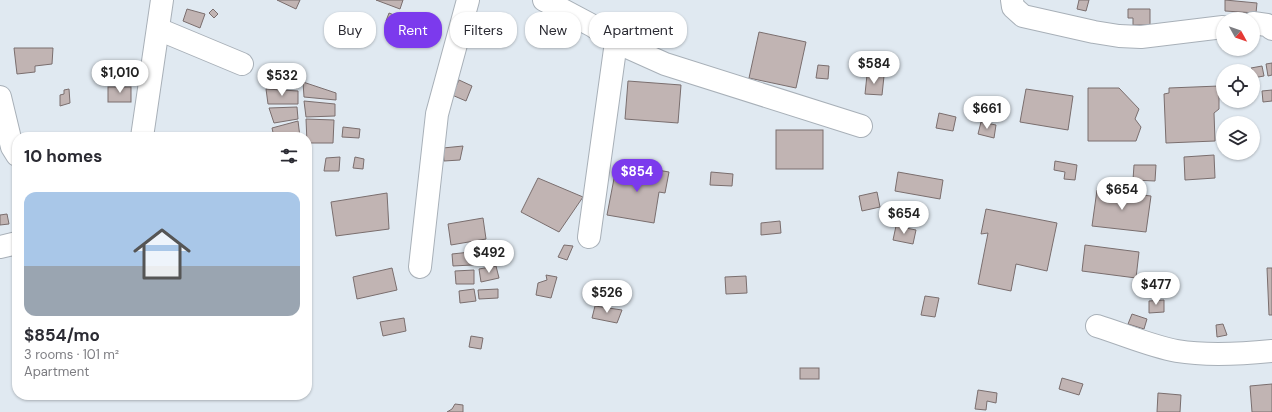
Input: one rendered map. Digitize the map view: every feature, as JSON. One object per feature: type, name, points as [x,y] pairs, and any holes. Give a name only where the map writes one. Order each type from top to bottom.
[{"type":"street","points":[[143,132],[162,0]]},
{"type":"street","points":[[420,267],[437,114],[468,0]]},
{"type":"street","points":[[544,0],[589,24]]},
{"type":"street","points":[[1012,0],[1013,7],[1023,16],[1119,36],[1141,37],[1216,28]]},
{"type":"street","points":[[1260,24],[1272,29]]},
{"type":"street","points":[[158,30],[242,64]]},
{"type":"street","points":[[589,237],[615,48]]},
{"type":"street","points":[[629,48],[665,64],[861,126]]},
{"type":"street","points":[[0,97],[12,147]]},
{"type":"street","points":[[0,247],[12,244]]},
{"type":"street","points":[[1097,326],[1176,350],[1193,353],[1249,353],[1272,351]]},
{"type":"building","points":[[277,0],[300,0],[296,9]]},
{"type":"building","points":[[376,0],[403,0],[400,9]]},
{"type":"building","points":[[1079,0],[1089,0],[1086,11],[1077,9]]},
{"type":"building","points":[[1225,0],[1257,3],[1256,12],[1225,11]]},
{"type":"building","points":[[187,9],[205,14],[200,28],[183,21]]},
{"type":"building","points":[[213,9],[218,14],[214,18],[209,13]]},
{"type":"building","points":[[1128,9],[1150,9],[1150,25],[1133,25],[1133,18],[1128,18]]},
{"type":"building","points":[[759,32],[806,42],[796,88],[749,78]]},
{"type":"building","points":[[14,48],[53,48],[52,64],[35,66],[35,72],[17,74]]},
{"type":"building","points":[[1272,63],[1272,75],[1268,76],[1266,64]]},
{"type":"building","points":[[818,65],[829,66],[828,79],[816,78]]},
{"type":"building","points":[[1260,66],[1262,66],[1264,76],[1260,77]]},
{"type":"building","points":[[262,68],[297,78],[297,88],[265,86]]},
{"type":"building","points":[[867,75],[884,76],[882,95],[865,94]]},
{"type":"building","points":[[459,80],[472,86],[466,101],[452,95]]},
{"type":"building","points":[[628,81],[681,85],[678,123],[625,119]]},
{"type":"building","points":[[303,82],[336,93],[336,100],[304,97]]},
{"type":"building","points":[[1216,86],[1216,108],[1219,109],[1214,113],[1215,141],[1166,143],[1164,94],[1169,93],[1169,88]]},
{"type":"building","points":[[108,87],[131,87],[131,102],[108,102]]},
{"type":"building","points":[[1088,88],[1119,88],[1139,109],[1135,119],[1141,127],[1136,141],[1088,141]]},
{"type":"building","points":[[69,89],[70,103],[60,106],[60,95],[64,94],[64,90]]},
{"type":"building","points":[[266,89],[298,91],[298,104],[268,104]]},
{"type":"building","points":[[1026,89],[1073,96],[1068,130],[1020,122]]},
{"type":"building","points":[[1272,90],[1272,101],[1263,102],[1262,91]]},
{"type":"building","points":[[304,101],[335,104],[335,116],[306,117]]},
{"type":"building","points":[[297,107],[298,119],[274,123],[269,108]]},
{"type":"building","points":[[939,113],[956,117],[953,131],[936,128]]},
{"type":"building","points":[[306,119],[334,120],[333,143],[312,143],[312,132],[307,132]]},
{"type":"building","points":[[298,121],[299,132],[273,132],[272,128]]},
{"type":"building","points":[[981,122],[996,125],[994,138],[978,134]]},
{"type":"building","points":[[343,127],[360,129],[359,138],[342,137]]},
{"type":"building","points":[[776,130],[823,130],[823,169],[776,169]]},
{"type":"building","points":[[463,146],[460,160],[444,161],[443,148]]},
{"type":"building","points":[[1214,155],[1215,178],[1185,180],[1184,157]]},
{"type":"building","points":[[340,157],[339,171],[324,171],[326,158]]},
{"type":"building","points":[[355,157],[364,159],[363,169],[353,168]]},
{"type":"building","points":[[1055,161],[1077,165],[1075,180],[1064,179],[1065,172],[1054,170]]},
{"type":"building","points":[[617,163],[669,172],[665,193],[659,192],[654,223],[607,215]]},
{"type":"building","points":[[1134,165],[1156,165],[1155,181],[1133,180]]},
{"type":"building","points":[[711,172],[733,174],[732,186],[710,185]]},
{"type":"building","points":[[898,172],[943,180],[940,199],[895,191]]},
{"type":"building","points":[[538,178],[583,197],[559,232],[521,212]]},
{"type":"building","points":[[1097,190],[1151,196],[1146,232],[1092,226]]},
{"type":"building","points":[[877,192],[880,207],[862,211],[859,196]]},
{"type":"building","points":[[387,193],[389,229],[336,236],[331,202]]},
{"type":"building","points":[[986,209],[1057,223],[1047,271],[1016,264],[1011,291],[978,284],[988,233],[981,234]]},
{"type":"building","points":[[7,214],[9,224],[0,225],[0,215]]},
{"type":"building","points":[[483,218],[486,239],[451,245],[448,224]]},
{"type":"building","points":[[780,221],[781,233],[761,235],[761,223]]},
{"type":"building","points":[[896,226],[916,230],[913,244],[893,240]]},
{"type":"building","points":[[564,245],[573,246],[567,260],[558,257]]},
{"type":"building","points":[[1085,245],[1139,252],[1136,278],[1082,271]]},
{"type":"building","points":[[489,250],[491,264],[453,266],[452,254]]},
{"type":"building","points":[[496,266],[499,278],[481,282],[479,269]]},
{"type":"building","points":[[392,268],[397,290],[357,299],[353,277]]},
{"type":"building","points":[[1267,268],[1272,268],[1272,315],[1269,315]]},
{"type":"building","points":[[474,270],[474,284],[456,284],[455,271]]},
{"type":"building","points":[[546,275],[557,277],[551,298],[536,295],[538,283],[547,280]]},
{"type":"building","points":[[746,276],[747,293],[726,294],[725,277]]},
{"type":"building","points":[[474,289],[476,301],[460,303],[459,291]]},
{"type":"building","points":[[498,289],[498,298],[479,299],[478,290]]},
{"type":"building","points":[[925,296],[939,298],[935,317],[921,315]]},
{"type":"building","points":[[1164,300],[1164,312],[1149,313],[1149,301]]},
{"type":"building","points":[[595,306],[622,310],[617,323],[592,318]]},
{"type":"building","points":[[1132,314],[1147,319],[1144,329],[1128,324]]},
{"type":"building","points":[[404,318],[406,331],[383,336],[380,322]]},
{"type":"building","points":[[1223,324],[1227,335],[1217,337],[1216,325]]},
{"type":"building","points":[[471,336],[483,338],[481,349],[469,347]]},
{"type":"building","points":[[800,368],[819,368],[819,379],[800,379]]},
{"type":"building","points":[[1062,378],[1083,384],[1079,395],[1059,389]]},
{"type":"building","points":[[1272,384],[1272,412],[1252,412],[1250,386]]},
{"type":"building","points":[[978,390],[997,393],[996,403],[987,401],[986,410],[975,409]]},
{"type":"building","points":[[1158,393],[1181,395],[1180,412],[1157,412]]},
{"type":"building","points":[[455,404],[463,405],[463,412],[447,412],[452,409]]}]
